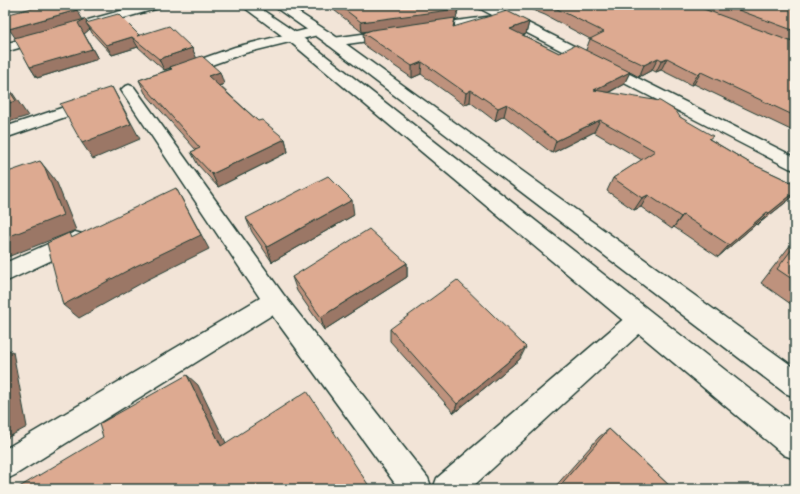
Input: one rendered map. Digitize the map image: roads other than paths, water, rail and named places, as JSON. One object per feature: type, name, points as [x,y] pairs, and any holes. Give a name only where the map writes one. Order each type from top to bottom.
[{"type":"main road","points":[[247,5],[293,37],[795,444]]},
{"type":"main road","points":[[278,5],[325,37],[795,384]]},
{"type":"street","points":[[80,26],[155,5]]},
{"type":"street","points":[[483,5],[795,164]]},
{"type":"street","points":[[166,77],[240,50],[293,37],[325,37],[408,31],[507,17]]},
{"type":"street","points":[[5,48],[57,33]]},
{"type":"street","points":[[5,134],[124,92],[188,188],[276,301],[416,489]]},
{"type":"street","points":[[5,273],[89,234]]},
{"type":"street","points":[[5,465],[276,301]]},
{"type":"street","points":[[448,489],[641,318]]}]
